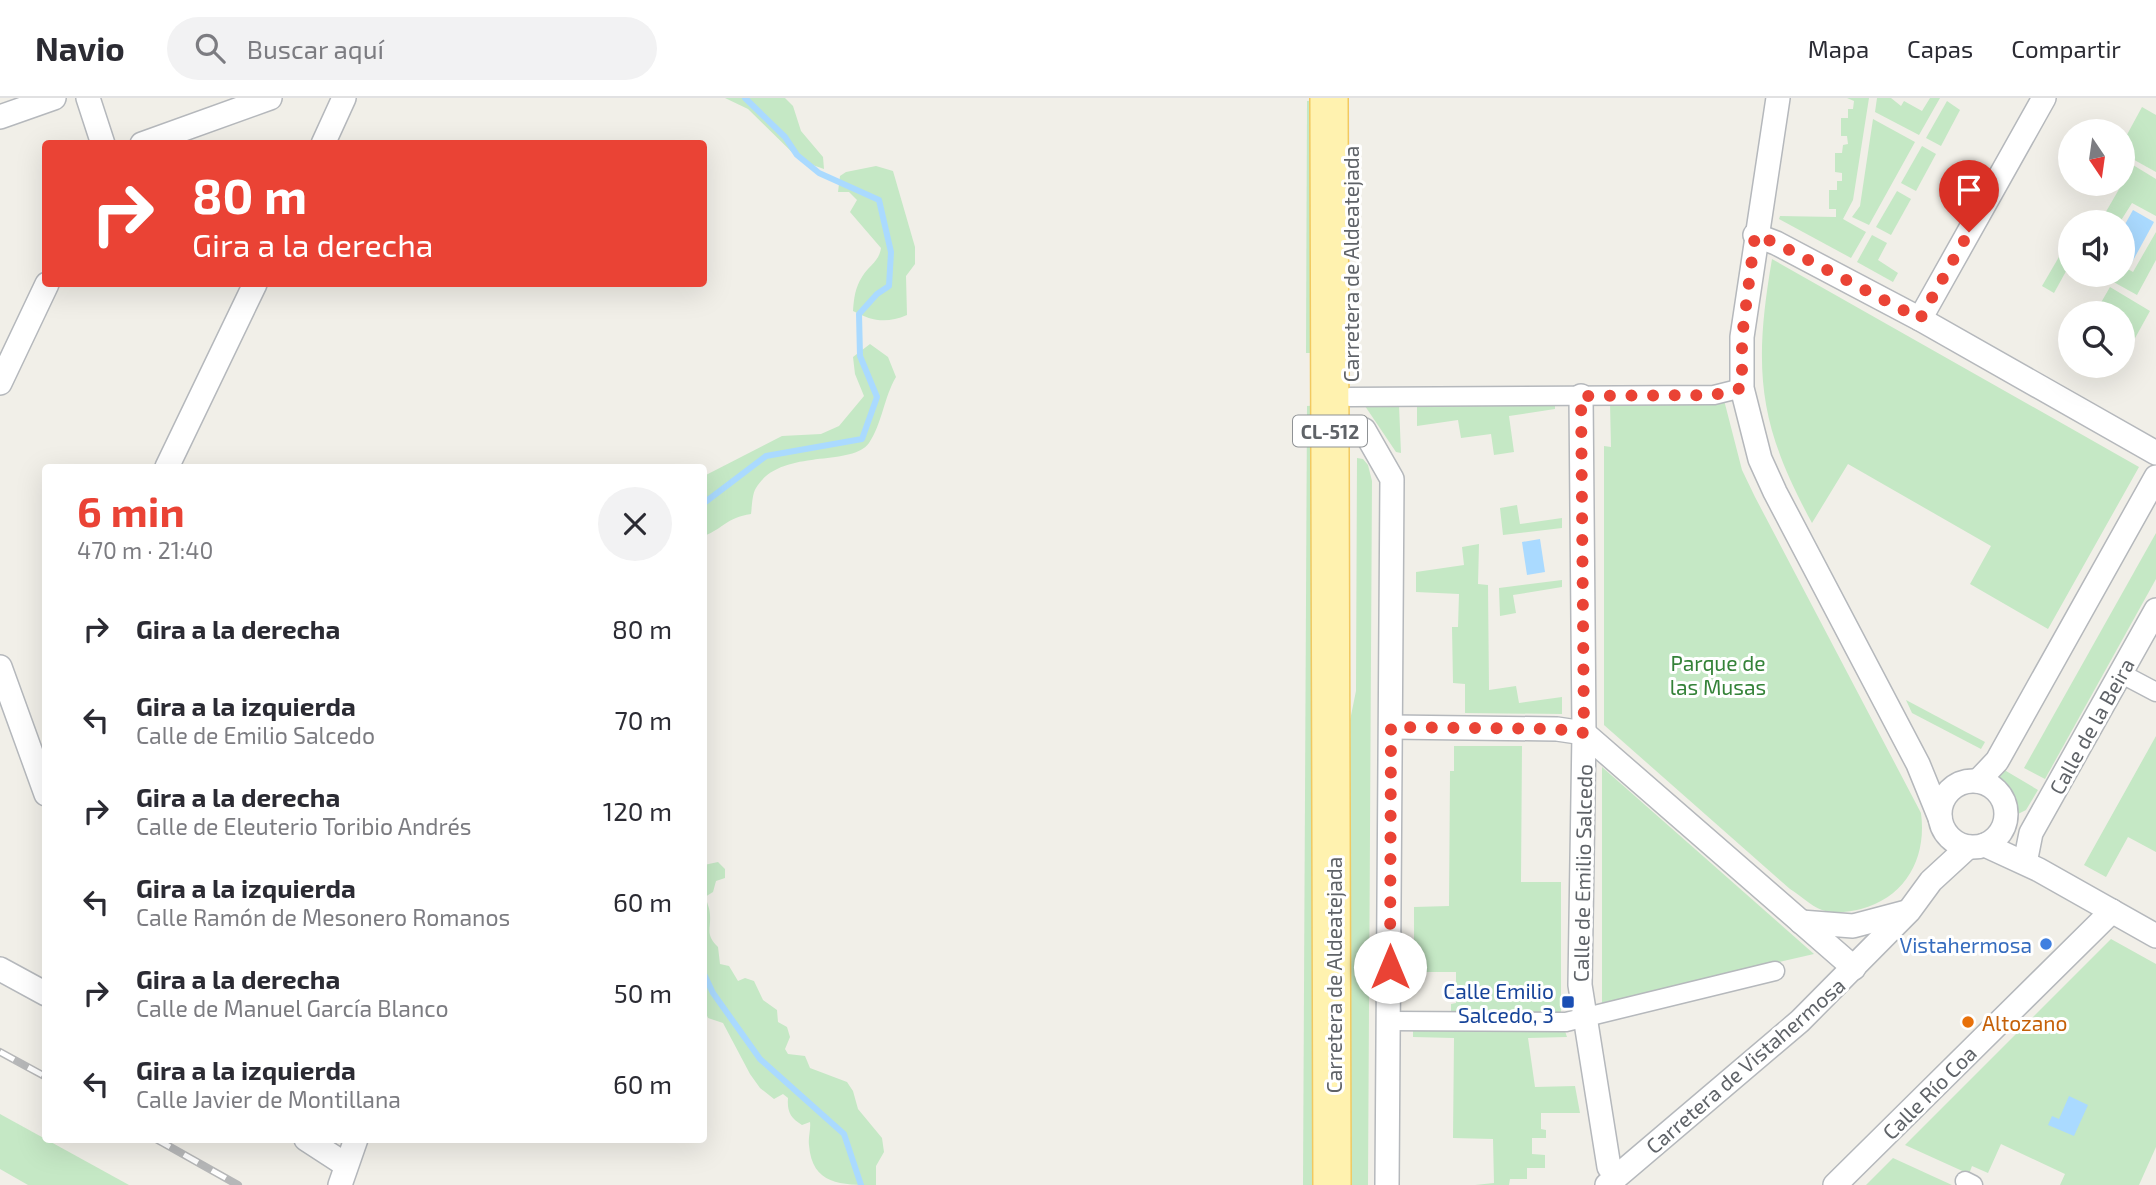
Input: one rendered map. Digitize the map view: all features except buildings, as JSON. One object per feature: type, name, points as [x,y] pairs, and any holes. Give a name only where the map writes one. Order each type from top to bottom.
[{"type":"main road","name":"Carretera de Aldeatejada","points":[[1329,98],[1331,547],[1328,718],[1333,764],[1332,1185]]},
{"type":"main road","name":"Carretera de Aldeatejada","points":[[1333,764],[1351,684],[1350,98]]},
{"type":"main road","points":[[1331,547],[1340,511],[1340,442],[1350,413]]},
{"type":"street","points":[[0,117],[54,98]]},
{"type":"street","points":[[88,98],[102,140]]},
{"type":"street","points":[[153,140],[270,98]]},
{"type":"street","points":[[321,98],[339,108],[325,140]]},
{"type":"street","points":[[1779,98],[1755,235],[1742,337],[1742,388],[1759,459],[1918,765],[1941,823],[1953,841],[2032,864],[2156,936]]},
{"type":"street","points":[[1920,319],[2044,98]]},
{"type":"street","points":[[1755,235],[1776,243],[1920,319],[2156,453]]},
{"type":"street","points":[[0,383],[46,287]]},
{"type":"street","points":[[168,464],[254,287]]},
{"type":"street","points":[[1350,413],[1581,396],[1714,395],[1742,388]]},
{"type":"street","name":"Calle de Emilio Salcedo","points":[[1581,396],[1584,733],[1580,985],[1612,1181]]},
{"type":"street","points":[[1350,413],[1364,430],[1392,479],[1387,1185]]},
{"type":"street","points":[[1941,823],[1946,794],[1955,786],[1978,781],[1997,761],[2156,477]]},
{"type":"street","name":"Calle de la Beira","points":[[2032,864],[2031,833],[2156,610]]},
{"type":"street","points":[[0,667],[42,783]]},
{"type":"street","points":[[2120,673],[2156,692]]},
{"type":"street","points":[[1391,727],[1557,729],[1584,733],[1854,968]]},
{"type":"street","points":[[1918,765],[1937,779],[1955,786]]},
{"type":"street","points":[[1978,781],[1998,792],[2004,802],[2004,827],[2032,864]]},
{"type":"street","name":"Calle de la Beira","points":[[2004,827],[2047,805]]},
{"type":"street","name":"Carretera de Vistahermosa","points":[[1931,881],[1941,823]]},
{"type":"street","points":[[1977,846],[2004,827]]},
{"type":"street","name":"Carretera de Vistahermosa","points":[[1612,1181],[1800,1021],[1909,911],[1931,881],[1977,846]]},
{"type":"street","points":[[1801,922],[1853,926],[1909,911]]},
{"type":"street","name":"Calle Río Coa","points":[[1835,1185],[2112,911]]},
{"type":"street","points":[[0,969],[42,992]]},
{"type":"street","points":[[1390,1021],[1566,1022],[1775,971]]},
{"type":"street","points":[[310,1143],[343,1175],[355,1143]]},
{"type":"green space","points":[[725,98],[785,98],[793,106],[801,131],[823,157],[824,169],[801,161],[748,109]]},
{"type":"green space","points":[[1847,98],[1869,98],[1853,200],[1843,219],[1866,232],[1851,258],[1779,219],[1780,216],[1836,217],[1836,209],[1829,209],[1829,190],[1837,190],[1837,181],[1842,181],[1842,173],[1835,172],[1835,153],[1842,153],[1843,145],[1848,144],[1847,136],[1841,136],[1841,118],[1848,118],[1848,109],[1853,109],[1854,101]]},
{"type":"green space","points":[[1877,98],[1891,98],[1901,106],[1904,101],[1922,111],[1930,98],[1940,98],[1919,135],[1875,112]]},
{"type":"green space","points":[[1323,100],[1324,353],[1306,353],[1307,101]]},
{"type":"green space","points":[[1947,101],[1960,110],[1941,146],[1926,138]]},
{"type":"green space","points":[[2142,107],[2156,115],[2156,172],[2135,160],[2135,120]]},
{"type":"green space","points":[[1873,119],[1915,142],[1869,225],[1852,217],[1860,206]]},
{"type":"green space","points":[[1922,146],[1936,154],[1916,191],[1901,183]]},
{"type":"green space","points":[[876,166],[893,171],[915,247],[915,264],[906,276],[907,315],[886,320],[873,319],[853,311],[858,285],[878,257],[881,248],[850,212],[857,200],[849,192],[838,192],[840,176],[846,172]]},
{"type":"green space","points":[[2135,166],[2156,179],[2156,216],[2132,203],[2128,210],[2107,210],[2115,196],[2135,196]]},
{"type":"green space","points":[[1897,191],[1911,199],[1891,235],[1876,227]]},
{"type":"green space","points":[[2156,232],[2156,260],[2137,295],[2123,287],[2135,287],[2135,269]]},
{"type":"green space","points":[[1872,235],[1887,243],[1878,260],[1898,273],[1893,282],[1857,262]]},
{"type":"green space","points":[[1772,259],[2139,467],[2048,629],[1970,584],[1991,546],[1848,464],[1812,523],[1780,456],[1765,396],[1763,333]]},
{"type":"green space","points":[[2058,259],[2058,286],[2054,293],[2042,286]]},
{"type":"green space","points":[[2110,287],[2133,301],[2102,301]]},
{"type":"green space","points":[[2135,302],[2150,311],[2135,338]]},
{"type":"green space","points":[[870,344],[888,357],[896,377],[869,443],[847,455],[781,467],[767,475],[756,488],[751,514],[736,518],[707,535],[707,474],[782,436],[821,434],[839,426],[864,396],[855,374],[853,357]]},
{"type":"green space","name":"Parque de las Musas","points":[[1724,400],[1742,470],[1921,813],[1920,845],[1917,860],[1910,873],[1890,895],[1861,909],[1847,912],[1822,910],[1790,889],[1604,725],[1604,446],[1611,447],[1610,403]]},
{"type":"green space","points":[[1555,404],[1555,409],[1509,416],[1514,452],[1494,455],[1491,434],[1461,438],[1458,420],[1417,426],[1417,405]]},
{"type":"green space","points":[[1323,405],[1320,1185],[1303,1185],[1307,406]]},
{"type":"green space","points":[[1399,405],[1401,453],[1396,452],[1365,406]]},
{"type":"green space","points":[[1357,458],[1363,459],[1368,465],[1372,481],[1368,1185],[1343,1185],[1346,740],[1356,691]]},
{"type":"green space","points":[[1517,505],[1520,524],[1562,518],[1562,528],[1503,535],[1500,508]]},
{"type":"green space","points":[[2156,533],[2156,579],[2045,779],[2024,768]]},
{"type":"green space","points":[[1479,544],[1478,584],[1488,585],[1489,690],[1516,686],[1519,703],[1562,697],[1562,714],[1465,713],[1465,684],[1453,683],[1452,627],[1458,627],[1459,594],[1416,592],[1416,572],[1464,565],[1462,547]]},
{"type":"green space","points":[[1562,580],[1562,587],[1513,595],[1516,613],[1500,616],[1499,588]]},
{"type":"green space","points":[[1906,700],[1985,742],[1981,749],[1912,713]]},
{"type":"green space","points":[[2156,736],[2156,852],[2128,837],[2106,877],[2084,865]]},
{"type":"green space","points":[[1454,746],[1522,746],[1521,882],[1561,882],[1561,1012],[1451,1012],[1451,1004],[1456,1003],[1456,972],[1414,972],[1414,907],[1449,906],[1450,771],[1454,771]]},
{"type":"green space","points":[[1602,767],[1814,954],[1602,1003]]},
{"type":"green space","points":[[2001,768],[2038,790],[2026,810],[2016,815],[2013,796],[1997,776]]},
{"type":"green space","points":[[718,862],[725,869],[725,878],[716,881],[713,892],[707,896],[707,864]]},
{"type":"green space","points":[[707,903],[710,935],[718,947],[720,964],[729,966],[738,981],[745,978],[754,981],[763,1000],[777,1010],[778,1022],[787,1027],[790,1037],[785,1049],[788,1054],[805,1056],[810,1068],[847,1082],[853,1091],[858,1109],[882,1138],[884,1152],[876,1166],[876,1185],[840,1183],[822,1175],[811,1158],[810,1122],[802,1125],[792,1117],[788,1098],[783,1094],[774,1099],[760,1088],[723,1023],[708,1018]]},
{"type":"green space","points":[[2111,939],[2156,964],[2156,1147],[2139,1185],[2060,1185],[2065,1174],[2001,1144],[1988,1173],[1972,1166],[1969,1174],[1905,1145]]},
{"type":"green space","points":[[1413,1028],[1565,1031],[1567,1037],[1528,1038],[1535,1087],[1575,1086],[1580,1113],[1541,1113],[1541,1129],[1546,1130],[1546,1138],[1532,1138],[1532,1154],[1545,1155],[1545,1168],[1527,1168],[1527,1179],[1510,1179],[1509,1185],[1475,1185],[1494,1183],[1493,1139],[1453,1138],[1454,1038],[1413,1037]]},
{"type":"green space","points":[[0,1114],[42,1137],[42,1143],[53,1143],[129,1185],[28,1185],[0,1169]]},
{"type":"green space","points":[[1893,1158],[1952,1185],[1866,1185]]},
{"type":"water","points":[[2135,211],[2154,222],[2135,257]]},
{"type":"water","points":[[1540,539],[1545,572],[1527,575],[1522,542]]},
{"type":"water","points":[[2069,1096],[2088,1105],[2074,1136],[2048,1125],[2052,1116],[2059,1119]]},
{"type":"waterway","points":[[707,501],[766,456],[862,439],[877,397],[860,356],[859,314],[877,294],[889,286],[891,252],[879,200],[819,173],[797,155],[785,137],[745,98]]},
{"type":"waterway","points":[[707,980],[713,993],[760,1059],[844,1134],[861,1185]]},
{"type":"railway","points":[[0,1052],[42,1075]]},
{"type":"railway","points":[[163,1143],[238,1185]]},
{"type":"place","name":"Vistahermosa","points":[[2046,944]]},
{"type":"place","name":"Calle Emilio Salcedo, 3","points":[[1568,1002]]},
{"type":"place","name":"Altozano","points":[[1968,1022]]},
{"type":"route","points":[[1390,967],[1391,727],[1557,729],[1584,733],[1581,396],[1714,395],[1742,388],[1742,337],[1755,235],[1776,243],[1920,319],[1969,232]]}]
